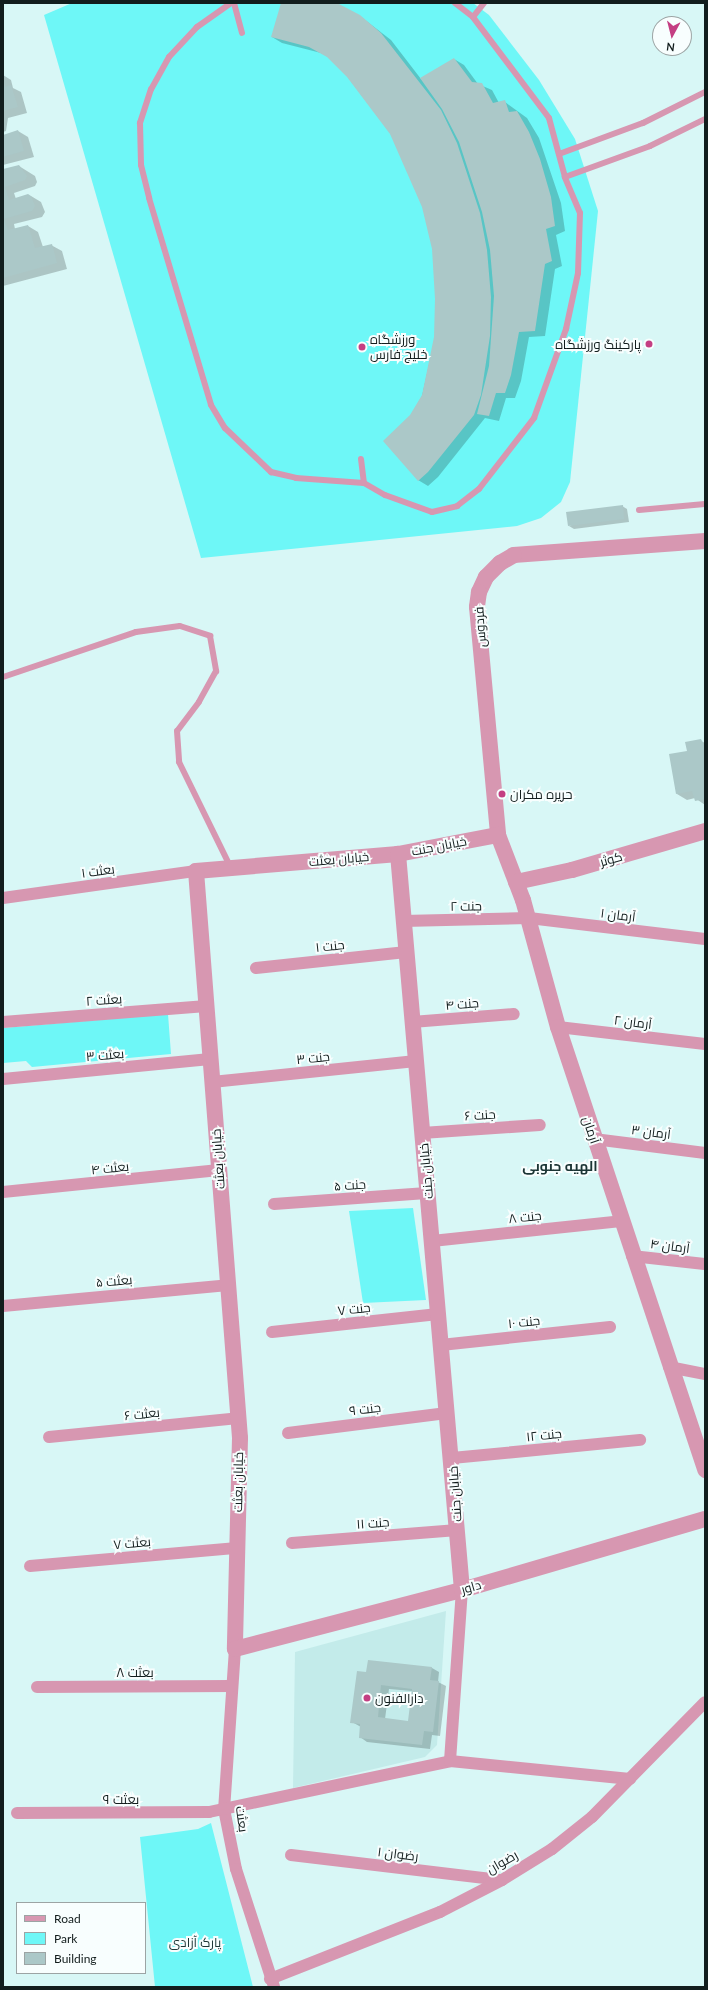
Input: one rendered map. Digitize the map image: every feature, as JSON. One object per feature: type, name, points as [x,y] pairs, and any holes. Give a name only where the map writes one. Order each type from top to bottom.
[{"type":"street","name":"فردوس","points":[[498,835],[477,607],[479,592],[486,577],[500,563],[514,555],[705,541]]},
{"type":"street","name":"کوثر","points":[[516,882],[572,870],[705,831]]},
{"type":"street","name":"خیابان جنت","points":[[462,1590],[452,1458],[427,1193],[398,854],[498,835]]},
{"type":"street","name":"آرمان","points":[[498,835],[528,918],[558,1027],[632,1256],[705,1470]]},
{"type":"street","name":"خیابان بعثت","points":[[235,1649],[238,1418],[196,871],[398,854]]},
{"type":"street","name":"بعثت ۱","points":[[3,898],[196,871]]},
{"type":"street","name":"جنت ۲","points":[[403,922],[528,918]]},
{"type":"street","name":"آرمان ۱","points":[[528,918],[705,939]]},
{"type":"street","name":"جنت ۱","points":[[256,968],[406,952]]},
{"type":"street","name":"بعثت ۲","points":[[3,1022],[206,1006]]},
{"type":"street","name":"جنت ۴","points":[[412,1022],[514,1014]]},
{"type":"street","name":"آرمان ۲","points":[[558,1027],[705,1044]]},
{"type":"street","name":"بعثت ۳","points":[[3,1079],[210,1059]]},
{"type":"street","name":"جنت ۳","points":[[212,1082],[416,1061]]},
{"type":"street","name":"جنت ۶","points":[[422,1133],[540,1125]]},
{"type":"street","name":"آرمان ۳","points":[[594,1139],[705,1153]]},
{"type":"street","name":"بعثت ۴","points":[[3,1192],[219,1170]]},
{"type":"street","name":"جنت ۵","points":[[274,1204],[427,1193]]},
{"type":"street","name":"جنت ۸","points":[[432,1241],[621,1221]]},
{"type":"street","name":"آرمان ۴","points":[[632,1256],[705,1264]]},
{"type":"street","name":"بعثت ۵","points":[[3,1306],[228,1285]]},
{"type":"street","name":"جنت ۷","points":[[272,1332],[438,1314]]},
{"type":"street","name":"جنت ۱۰","points":[[441,1345],[610,1327]]},
{"type":"street","points":[[669,1367],[705,1374]]},
{"type":"street","name":"جنت ۹","points":[[288,1433],[447,1413]]},
{"type":"street","name":"بعثت ۶","points":[[49,1437],[238,1418]]},
{"type":"street","name":"جنت ۱۲","points":[[452,1458],[640,1440]]},
{"type":"street","name":"داور","points":[[235,1649],[462,1590],[705,1519]]},
{"type":"street","name":"جنت ۱۱","points":[[292,1543],[457,1530]]},
{"type":"street","name":"بعثت ۷","points":[[30,1566],[237,1548]]},
{"type":"street","points":[[450,1761],[462,1590]]},
{"type":"street","name":"بعثت","points":[[235,1649],[224,1809],[236,1869],[272,1983]]},
{"type":"street","name":"بعثت ۸","points":[[37,1687],[232,1686]]},
{"type":"street","name":"رضوان","points":[[272,1983],[440,1912],[502,1880],[552,1849],[592,1817],[705,1702]]},
{"type":"street","name":"بعثت ۹","points":[[17,1813],[209,1812],[450,1761],[630,1779]]},
{"type":"street","name":"رضوان ۱","points":[[291,1855],[502,1880]]},
{"type":"lane","points":[[242,33],[232,3],[197,27],[169,57],[151,89],[140,124],[139,144],[141,165],[149,198],[211,405],[225,428],[271,472],[296,478],[364,483],[385,495],[432,512],[456,506],[479,489],[534,418],[566,329],[578,273],[580,212],[565,177],[549,118],[473,17],[455,3]]},
{"type":"lane","points":[[473,17],[484,3]]},
{"type":"lane","points":[[559,154],[643,123],[705,92]]},
{"type":"lane","points":[[565,177],[650,146],[705,119]]},
{"type":"lane","points":[[361,459],[364,483]]},
{"type":"lane","points":[[639,510],[705,504]]},
{"type":"lane","points":[[3,677],[136,632],[180,626],[210,636],[216,671],[199,702],[178,731],[179,762],[230,867]]},
{"type":"shaded area","name":"دارالفنون","points":[[446,1611],[437,1745],[425,1757],[293,1788],[295,1652]]},
{"type":"green space","name":"ورزشگاه خلیج فارس","points":[[72,3],[473,3],[489,15],[539,80],[575,139],[598,211],[570,482],[561,502],[541,518],[517,526],[201,558],[44,15]]},
{"type":"green space","points":[[168,1014],[171,1054],[32,1067],[26,1061],[3,1063],[3,1028]]},
{"type":"green space","points":[[413,1208],[426,1300],[363,1303],[349,1211]]},
{"type":"green space","name":"پارک آزادی","points":[[211,1823],[253,1987],[155,1987],[140,1837],[198,1829]]},
{"type":"building","points":[[281,3],[337,3],[360,15],[381,33],[441,110],[457,143],[480,213],[487,250],[491,297],[490,336],[481,395],[474,415],[428,472],[418,481],[383,441],[410,415],[422,395],[434,337],[435,299],[432,249],[422,207],[390,134],[347,77],[327,57],[309,47],[271,37]]},
{"type":"building","points":[[454,58],[472,82],[482,83],[493,103],[505,100],[509,112],[517,111],[529,132],[540,159],[551,197],[555,226],[546,229],[552,261],[545,264],[535,331],[519,332],[511,375],[505,393],[496,393],[489,416],[477,414],[489,366],[494,296],[490,250],[482,212],[459,142],[442,109],[420,78]]},
{"type":"building","points":[[3,81],[5,87],[11,85],[18,107],[3,111]]},
{"type":"building","points":[[18,130],[24,151],[3,157],[3,135]]},
{"type":"building","points":[[19,165],[27,176],[25,180],[5,187],[9,200],[28,194],[31,196],[35,206],[32,211],[4,219],[8,230],[28,225],[35,248],[52,244],[57,263],[3,278],[3,169]]},
{"type":"building","points":[[623,505],[624,519],[568,526],[566,512]]},
{"type":"building","points":[[701,739],[705,747],[705,799],[695,801],[692,791],[676,794],[669,754],[687,751],[685,742]]},
{"type":"building","points":[[368,1660],[432,1667],[430,1680],[439,1681],[433,1732],[424,1731],[422,1745],[359,1738],[360,1724],[350,1723],[357,1671],[366,1672]],"holes":[[[381,1685],[412,1689],[408,1721],[378,1717]]]},
{"type":"place","name":"پارکینگ ورزشگاه","points":[[649,344]]},
{"type":"place","name":"ورزشگاه خلیج فارس","points":[[362,347]]},
{"type":"place","name":"حریره مکران","points":[[502,794]]},
{"type":"place","name":"دارالفنون","points":[[367,1698]]},
{"type":"district","name":"الهیه جنوبی","points":[[560,1166]]}]
